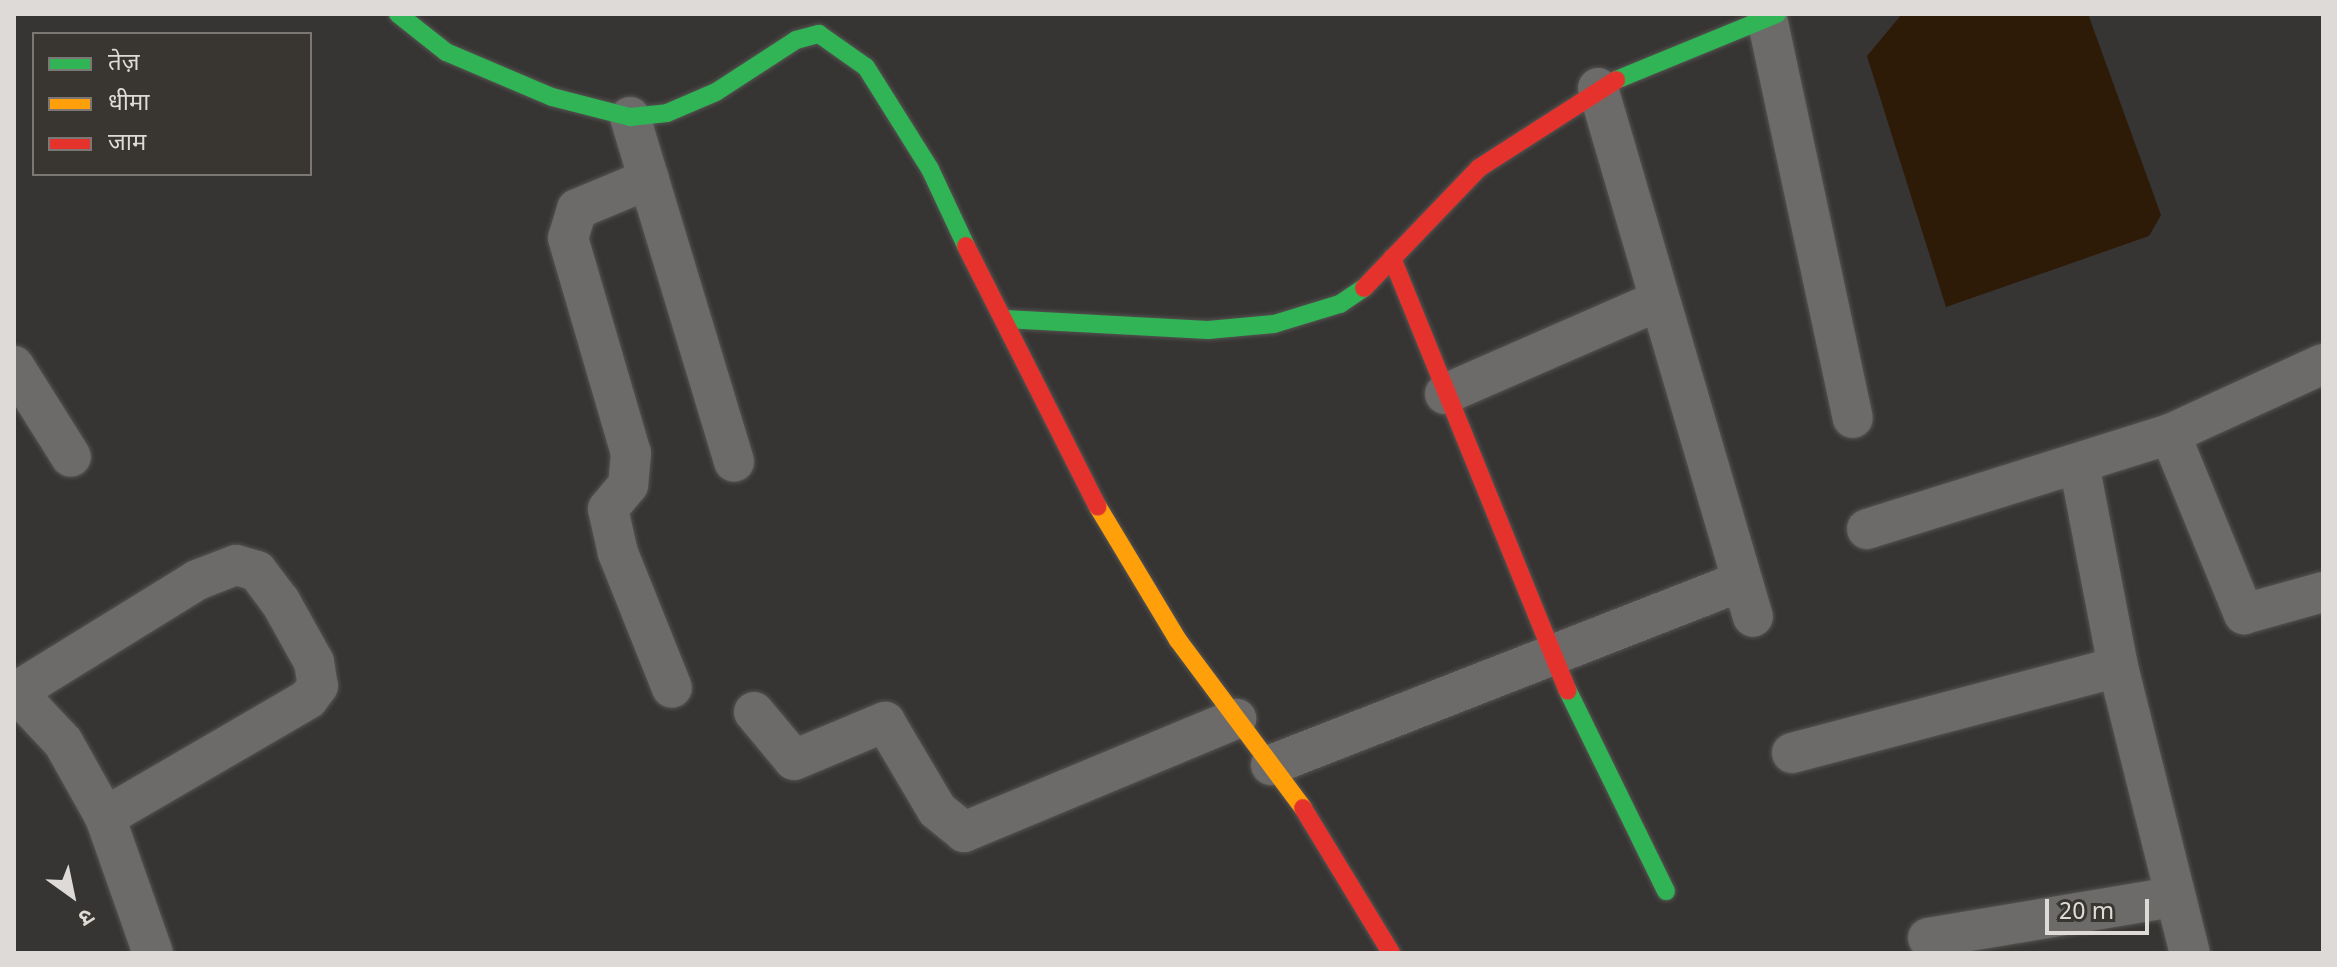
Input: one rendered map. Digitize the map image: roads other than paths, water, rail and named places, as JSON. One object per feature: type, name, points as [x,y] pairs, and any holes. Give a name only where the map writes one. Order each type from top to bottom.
[{"type":"street","points":[[398,14],[446,52],[552,97],[630,117],[667,113],[716,92],[796,40],[827,24],[866,67],[930,169],[1005,319],[1061,445],[1178,640],[1357,888],[1391,953]]},
{"type":"street","points":[[1005,319],[1114,328],[1274,324],[1340,304],[1372,283],[1479,168],[1598,88],[1772,16],[1853,418]]},
{"type":"street","points":[[1271,765],[1553,656],[1748,599],[1658,301],[1598,88]]},
{"type":"street","points":[[630,117],[734,462]]},
{"type":"street","points":[[649,179],[577,209],[568,238],[631,453],[628,485],[608,509],[618,553],[672,688]]},
{"type":"street","points":[[1392,258],[1553,656],[1666,891]]},
{"type":"street","points":[[1445,394],[1658,301]]},
{"type":"street","points":[[1867,529],[2170,434],[2323,364]]},
{"type":"street","points":[[14,366],[71,457]]},
{"type":"street","points":[[2170,434],[2244,614],[2323,592]]},
{"type":"street","points":[[2079,464],[2118,667],[2173,897],[2190,953]]},
{"type":"street","points":[[105,817],[308,699],[318,686],[314,662],[280,601],[257,571],[236,565],[197,580],[16,690],[63,742],[105,817],[153,953]]},
{"type":"street","points":[[1792,753],[2118,667]]},
{"type":"street","points":[[754,712],[794,760],[885,722],[937,810],[964,832],[1236,719]]},
{"type":"street","points":[[1928,938],[2173,897]]}]
